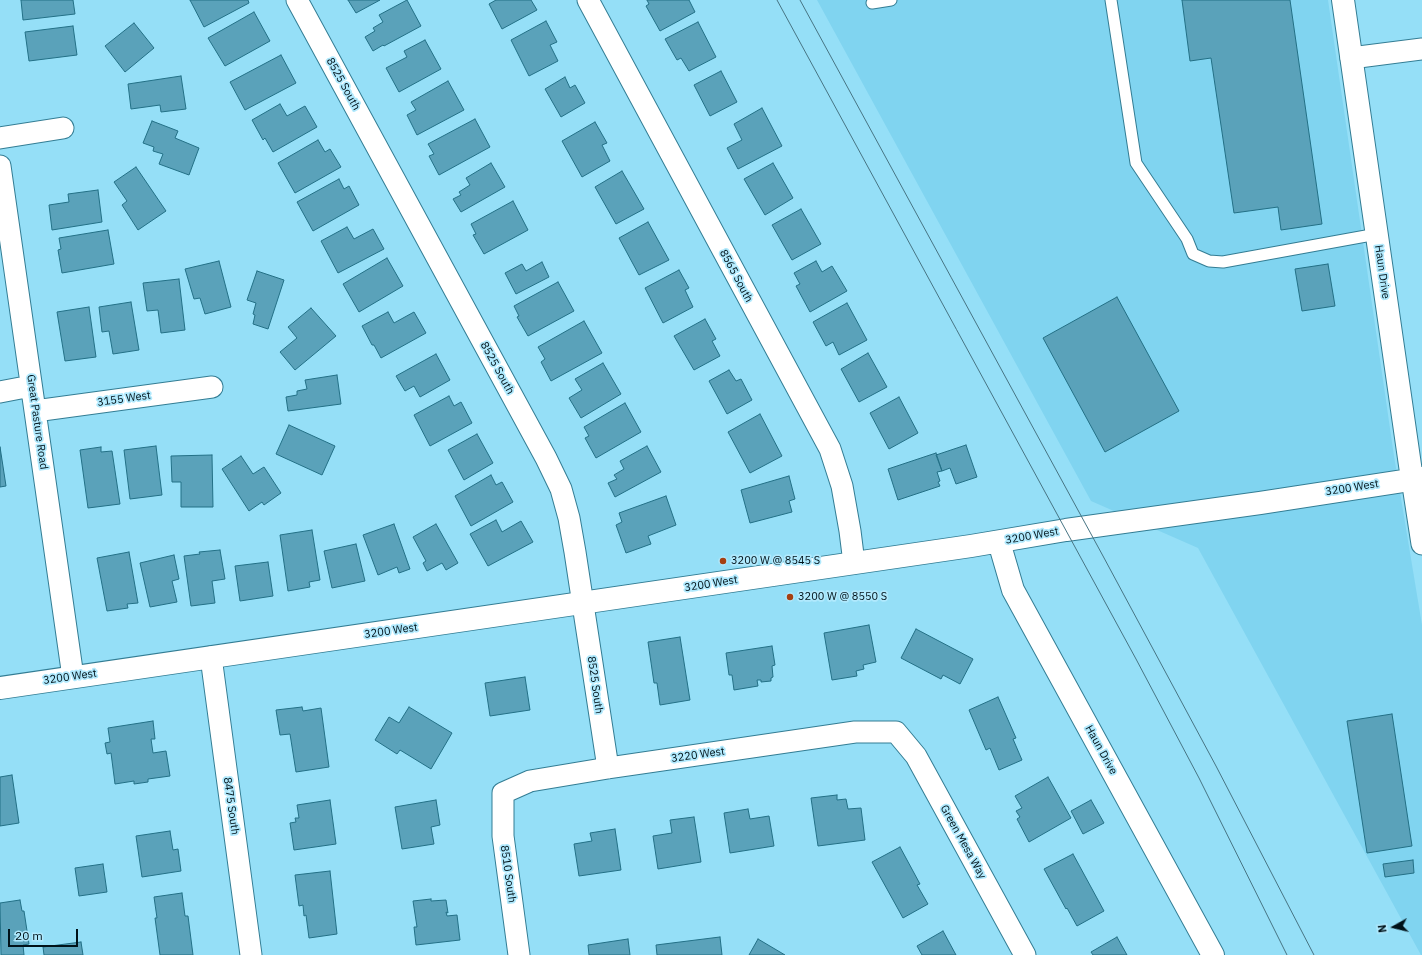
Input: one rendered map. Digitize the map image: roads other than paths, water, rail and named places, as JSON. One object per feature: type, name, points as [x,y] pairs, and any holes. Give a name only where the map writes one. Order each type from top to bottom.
[{"type":"street","name":"8525 South","points":[[297,0],[542,451],[561,489],[569,518],[608,768]]},
{"type":"street","name":"8565 South","points":[[588,0],[830,450],[842,486],[854,563]]},
{"type":"street","name":"Haun Drive","points":[[1343,0],[1377,234],[1417,478],[1422,544]]},
{"type":"street","points":[[1351,58],[1422,48]]},
{"type":"street","points":[[0,138],[63,128]]},
{"type":"street","name":"Great Pasture Road","points":[[0,166],[73,677]]},
{"type":"street","points":[[0,392],[31,386]]},
{"type":"street","name":"3155 West","points":[[35,412],[212,387]]},
{"type":"street","name":"3200 West","points":[[0,688],[999,542],[1066,530],[1260,503],[1417,478]]},
{"type":"street","name":"Haun Drive","points":[[999,542],[1013,590],[1213,955]]},
{"type":"street","name":"8475 South","points":[[211,657],[251,955]]},
{"type":"street","name":"3220 West","points":[[503,792],[530,781],[608,768],[854,732],[896,732]]},
{"type":"street","name":"Green Mesa Way","points":[[896,732],[916,756],[1025,955]]},
{"type":"street","name":"8510 South","points":[[503,792],[503,836],[520,955]]},
{"type":"lane","points":[[872,3],[891,0]]},
{"type":"lane","points":[[1111,0],[1136,163],[1187,239],[1194,254],[1209,262],[1223,262],[1377,234]]},
{"type":"tram line","points":[[777,0],[1136,659],[1199,778],[1287,955]]},
{"type":"tram line","points":[[800,0],[1103,556],[1216,766],[1314,955]]},
{"type":"place","name":"3200 W @ 8545 S","points":[[723,561]]},
{"type":"place","name":"3200 W @ 8550 S","points":[[790,597]]}]
